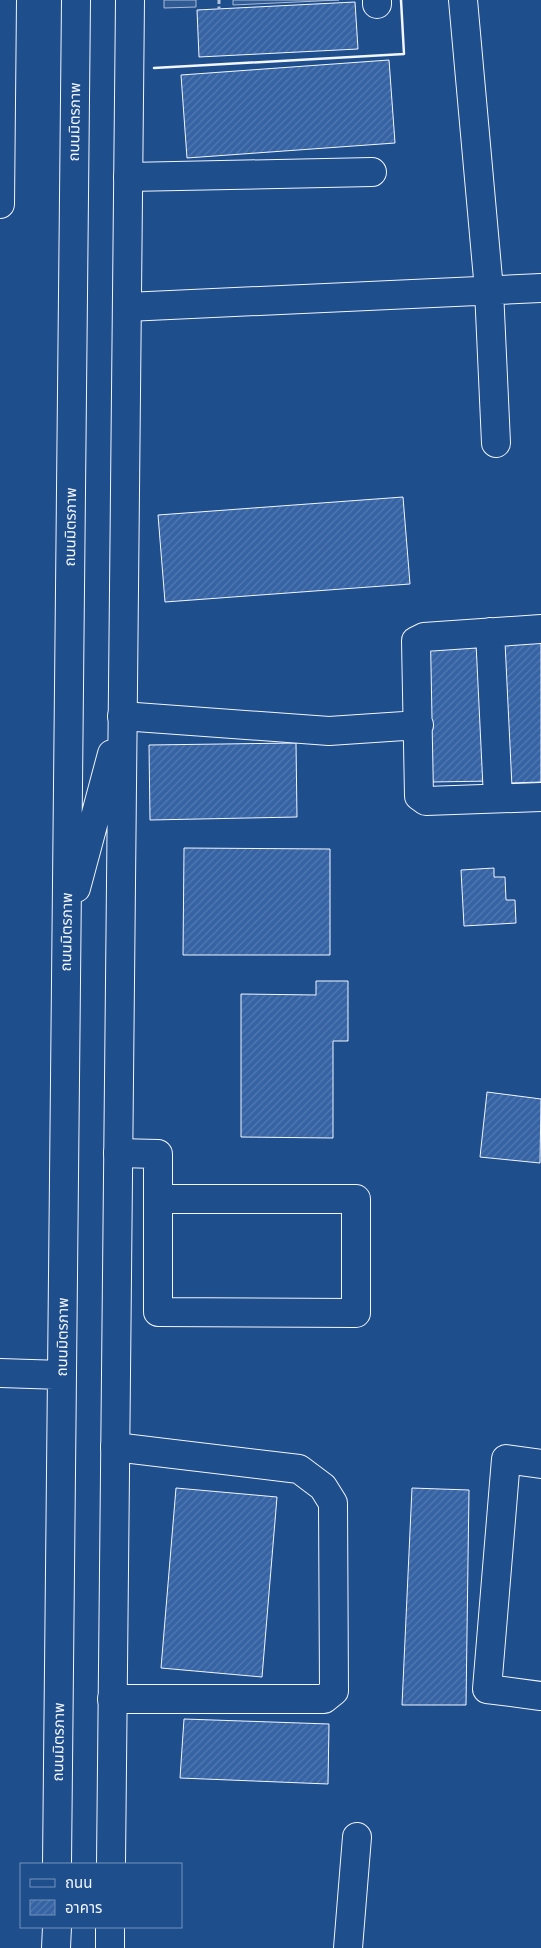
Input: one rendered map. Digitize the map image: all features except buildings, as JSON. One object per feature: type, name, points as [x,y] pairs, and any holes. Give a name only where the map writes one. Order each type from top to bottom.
[{"type":"main road","points":[[0,204],[2,0]]},
{"type":"main road","name":"ถนนมิตรภาพ","points":[[57,1863],[76,0]]},
{"type":"main road","points":[[111,1863],[130,0]]},
{"type":"main road","points":[[463,0],[489,290],[496,443]]},
{"type":"main road","points":[[128,177],[372,172]]},
{"type":"main road","points":[[127,307],[541,288]]},
{"type":"main road","points":[[541,629],[424,636],[416,641],[419,796],[426,801],[541,797]]},
{"type":"main road","points":[[490,632],[498,798]]},
{"type":"main road","points":[[66,926],[122,716]]},
{"type":"main road","points":[[122,716],[330,731],[419,725]]},
{"type":"main road","points":[[118,1153],[158,1154],[158,1198],[158,1312],[356,1313],[356,1199],[158,1198]]},
{"type":"main road","points":[[0,1374],[62,1375]]},
{"type":"main road","points":[[112,1699],[324,1699],[334,1691],[334,1502],[323,1487],[299,1469],[115,1447]]},
{"type":"main road","points":[[541,1464],[506,1459],[487,1689],[541,1696]]},
{"type":"main road","points":[[348,1948],[357,1837]]},
{"type":"main road","points":[[56,1948],[57,1928]]},
{"type":"main road","points":[[110,1928],[110,1948]]},
{"type":"path","points":[[219,0],[219,9]]},
{"type":"shaded area","points":[[164,0],[196,0],[196,7],[164,8]]},
{"type":"shaded area","points":[[233,0],[339,0],[233,5]]},
{"type":"wall","points":[[154,68],[404,54],[401,0]]}]
